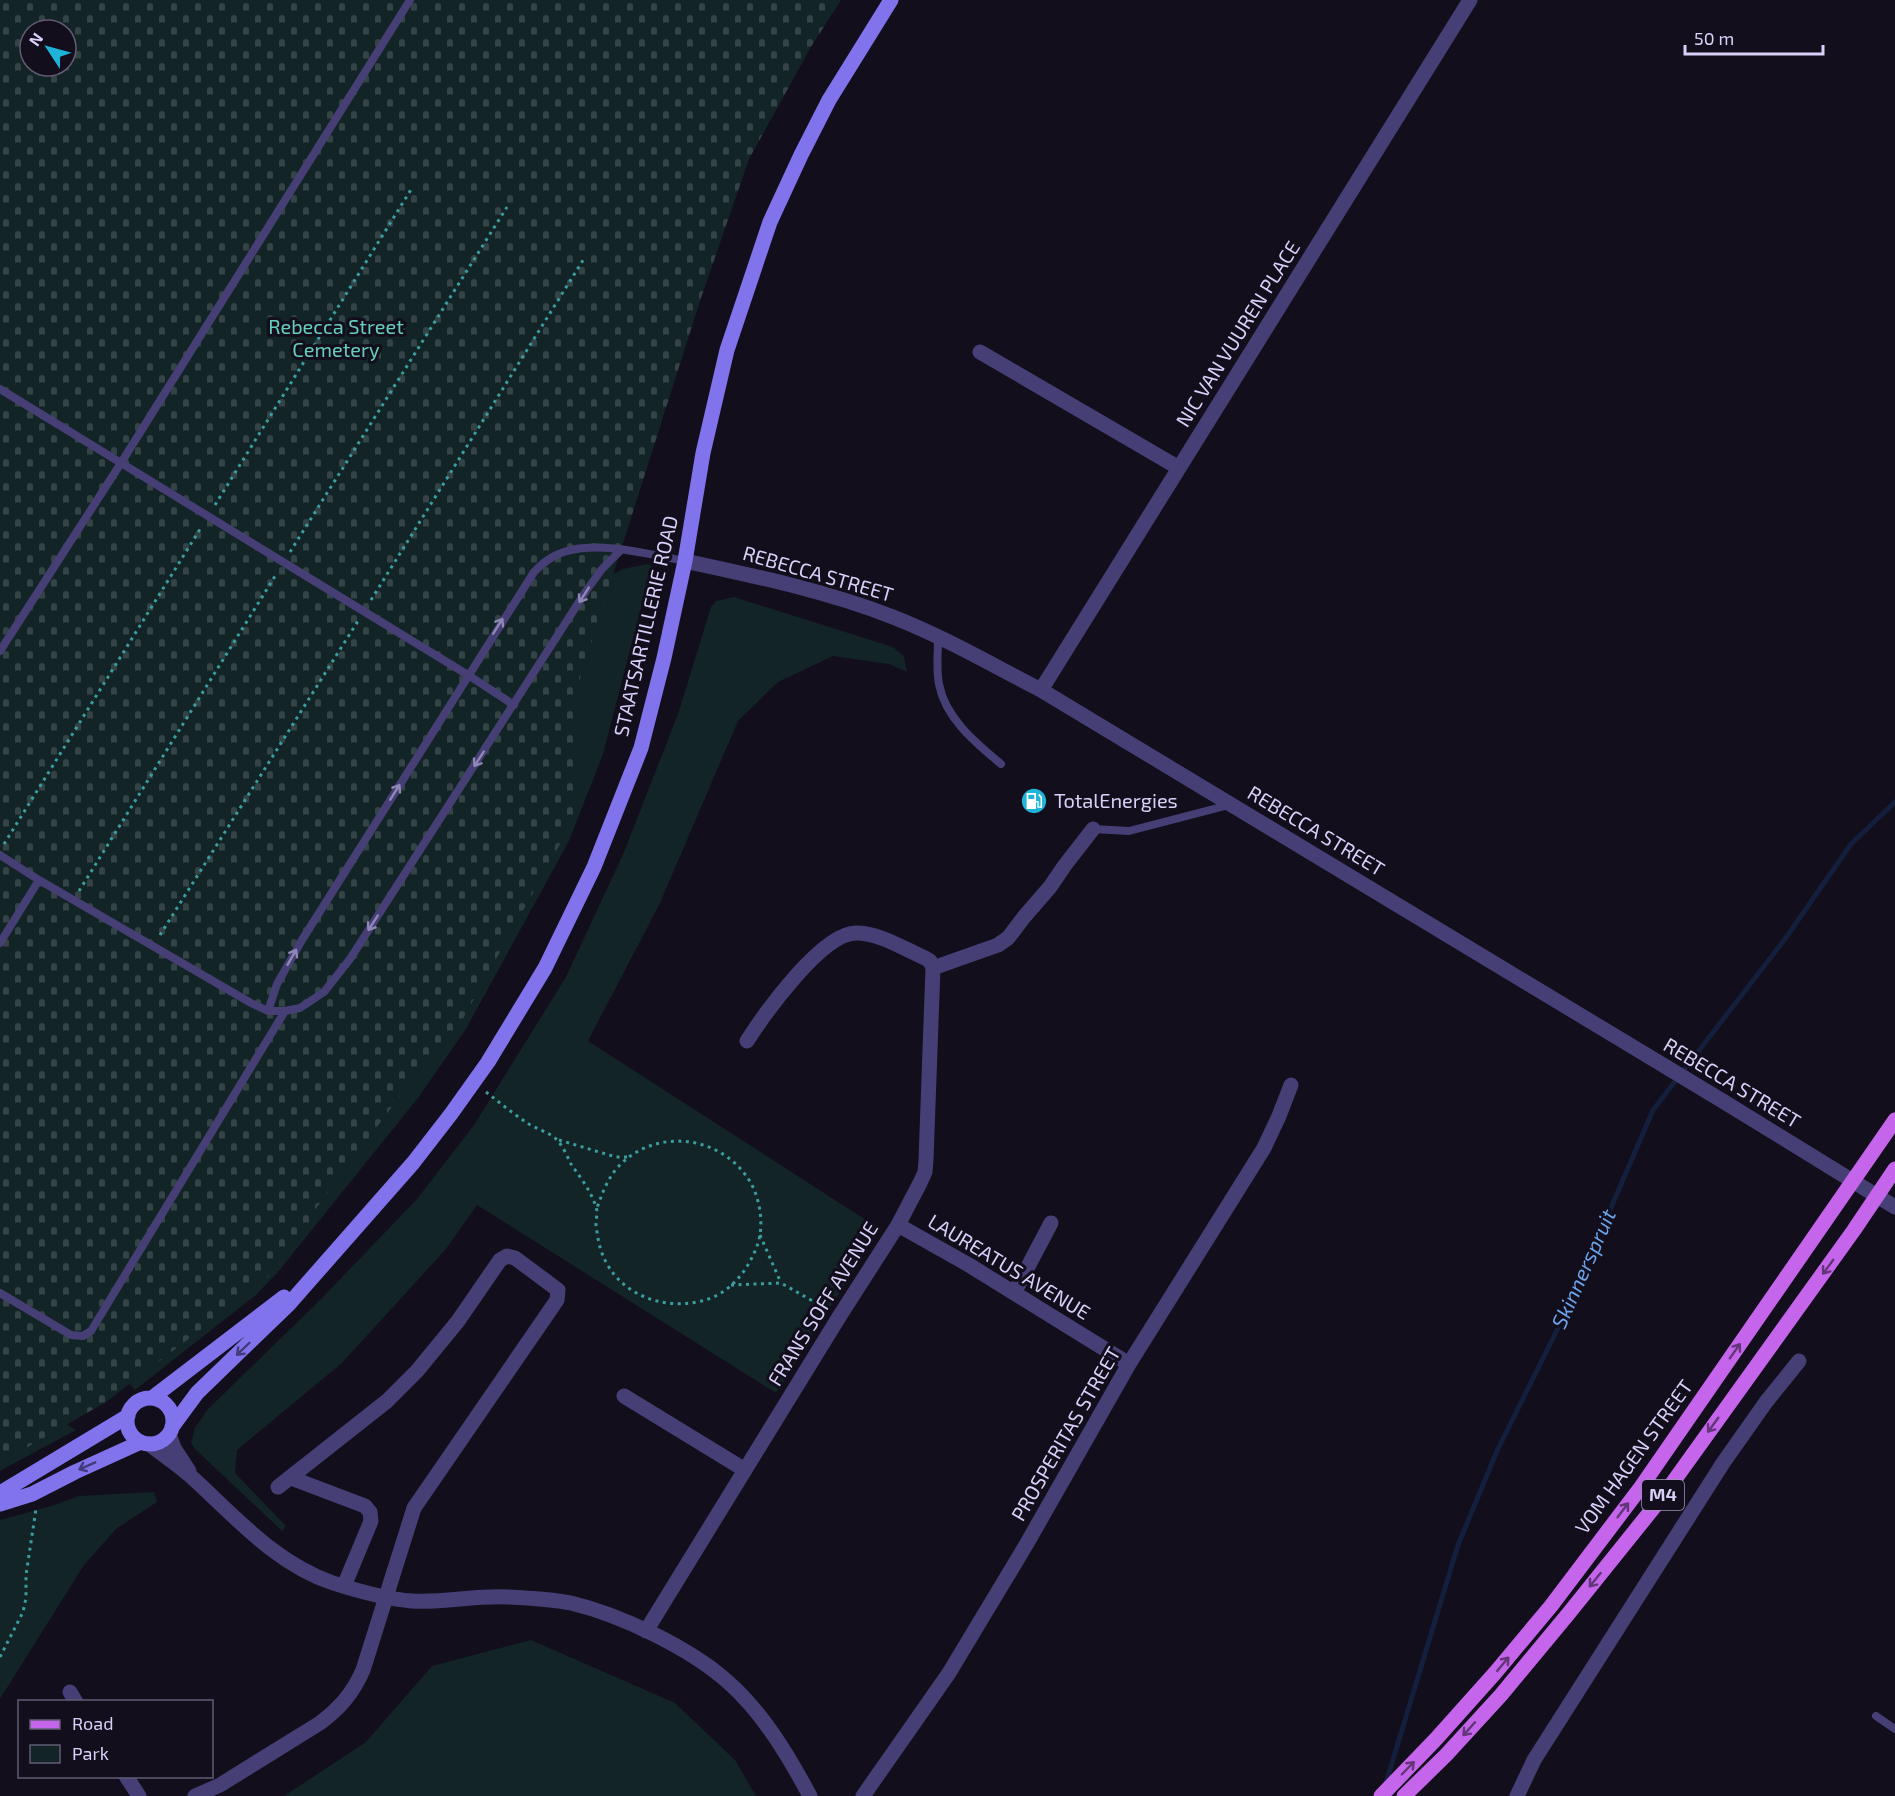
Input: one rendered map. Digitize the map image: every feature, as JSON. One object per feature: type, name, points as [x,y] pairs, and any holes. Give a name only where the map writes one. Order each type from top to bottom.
[{"type":"main road","name":"VOM HAGEN STREET","points":[[1380,1796],[1436,1739],[1551,1606],[1641,1487],[1895,1120]]},
{"type":"main road","name":"M4","points":[[1404,1796],[1446,1755],[1500,1695],[1569,1614],[1663,1496],[1895,1169]]},
{"type":"street","name":"STAATSARTILLERIE ROAD","points":[[171,1430],[197,1393],[289,1304],[370,1213],[451,1114],[488,1062],[545,968],[594,867],[640,748],[664,658],[685,561],[703,453],[727,350],[770,222],[829,100],[891,0]]},
{"type":"street","name":"NIC VAN VUUREN PLACE","points":[[1041,690],[1470,0]]},
{"type":"street","points":[[980,352],[1179,468]]},
{"type":"street","name":"REBECCA STREET","points":[[685,561],[783,583],[841,599],[894,618],[1041,690],[1895,1207]]},
{"type":"street","points":[[747,1041],[787,986],[828,944],[843,934],[874,935],[925,958],[930,961],[933,968],[998,945],[1013,932],[1050,887],[1093,829]]},
{"type":"street","name":"FRANS SOFF AVENUE","points":[[646,1630],[898,1224],[925,1172],[933,968]]},
{"type":"street","name":"PROSPERITAS STREET","points":[[863,1796],[948,1673],[1026,1545],[1129,1364],[1264,1148],[1291,1084]]},
{"type":"street","points":[[1014,1293],[1051,1222]]},
{"type":"street","name":"LAUREATUS AVENUE","points":[[898,1224],[1129,1364]]},
{"type":"street","points":[[195,1796],[241,1773],[320,1723],[345,1702],[353,1691],[363,1670],[414,1508],[557,1300],[558,1290],[515,1258],[507,1256],[500,1260],[458,1321],[417,1371],[387,1401],[278,1487]]},
{"type":"street","name":"STAATSARTILLERIE ROAD","points":[[152,1398],[313,1276]]},
{"type":"street","points":[[1516,1796],[1534,1760],[1723,1463],[1798,1361]]},
{"type":"street","points":[[624,1396],[745,1470]]},
{"type":"street","points":[[194,1479],[174,1448],[171,1430],[172,1415],[167,1405],[152,1398],[142,1399],[134,1404],[128,1416],[129,1431],[132,1436],[194,1479],[255,1537],[310,1573],[331,1582],[385,1598],[414,1601],[504,1596],[571,1603],[646,1630],[690,1654],[729,1683],[765,1724],[790,1759],[810,1796]]},
{"type":"street","points":[[0,1493],[128,1416]]},
{"type":"street","points":[[0,1504],[39,1490],[75,1472],[145,1443],[163,1440],[171,1430]]},
{"type":"street","points":[[291,1478],[364,1506],[370,1512],[371,1521],[344,1586]]},
{"type":"street","points":[[127,1778],[139,1796]]},
{"type":"lane","points":[[0,651],[121,463],[410,0]]},
{"type":"lane","points":[[0,389],[514,705]]},
{"type":"lane","points":[[268,1011],[277,984],[297,948],[534,572],[548,559],[580,548],[608,547],[685,561]]},
{"type":"lane","points":[[0,855],[172,958],[268,1011],[300,1008],[324,992],[350,958],[586,591],[602,569],[621,550]]},
{"type":"lane","points":[[938,638],[939,685],[948,710],[975,742],[1000,764]]},
{"type":"lane","points":[[1093,829],[1129,831],[1231,804]]},
{"type":"lane","points":[[0,943],[39,880]]},
{"type":"lane","points":[[0,1293],[71,1335],[83,1336],[91,1331],[285,1011]]},
{"type":"lane","points":[[1876,1716],[1895,1729]]},
{"type":"path","points":[[485,1092],[527,1123],[557,1140],[616,1157],[630,1157]]},
{"type":"path","points":[[557,1140],[597,1208]]},
{"type":"path","points":[[674,1140],[696,1142],[716,1149],[734,1161],[748,1178],[758,1198],[761,1219],[759,1234],[752,1261],[739,1278],[723,1292],[703,1301],[682,1305],[661,1303],[641,1296],[624,1284],[610,1268],[600,1249],[596,1228],[597,1208],[605,1186],[617,1168],[630,1157],[653,1144],[674,1140]]},
{"type":"path","points":[[759,1234],[781,1282],[839,1317]]},
{"type":"path","points":[[731,1285],[781,1282]]},
{"type":"path","points":[[0,1657],[23,1612],[26,1598],[26,1575],[39,1490]]},
{"type":"green space","name":"Rebecca Street Cemetery","points":[[0,0],[841,0],[811,47],[749,159],[700,301],[576,691],[574,819],[460,1024],[436,1048],[314,1211],[302,1240],[264,1281],[106,1402],[0,1463]]},
{"type":"green space","points":[[647,564],[652,566],[603,754],[569,841],[466,1029],[418,1098],[278,1272],[256,1295],[135,1390],[114,1367],[609,576],[623,569]]},
{"type":"green space","points":[[734,597],[893,647],[904,656],[907,672],[889,664],[833,656],[778,682],[738,721],[660,903],[588,1041],[880,1229],[776,1393],[477,1205],[446,1249],[342,1363],[237,1450],[235,1473],[286,1526],[282,1531],[195,1449],[191,1443],[195,1428],[207,1410],[320,1300],[417,1199],[474,1125],[566,977],[624,852],[678,714],[711,607],[716,601]]},
{"type":"green space","points":[[3,1383],[76,1430],[0,1471],[0,1387]]},
{"type":"green space","points":[[154,1492],[157,1502],[116,1529],[84,1565],[0,1699],[0,1520],[79,1496]]},
{"type":"green space","points":[[531,1640],[675,1703],[735,1760],[756,1796],[284,1796],[366,1742],[432,1666]]},
{"type":"waterway","name":"Skinnerspruit","points":[[1385,1786],[1458,1545],[1497,1451],[1567,1310],[1653,1110],[1785,939],[1851,844],[1895,802]]},
{"type":"place","name":"TotalEnergies","points":[[1034,801]]}]
